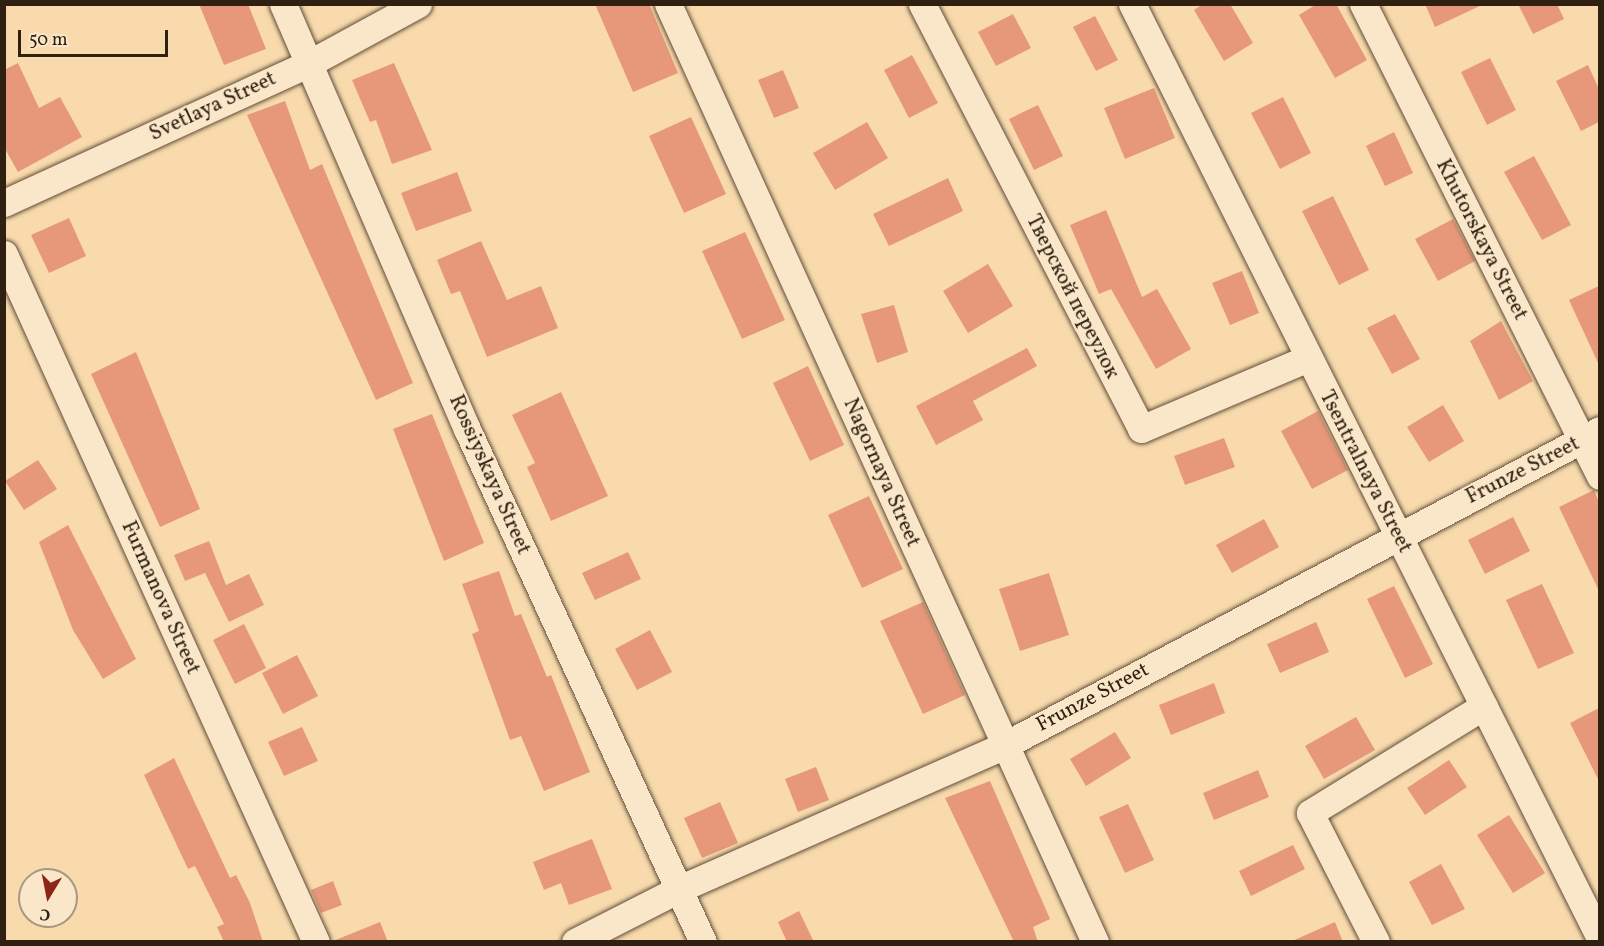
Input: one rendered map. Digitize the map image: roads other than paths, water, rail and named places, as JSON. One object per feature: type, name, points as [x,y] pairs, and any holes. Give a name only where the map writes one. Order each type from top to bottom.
[{"type":"street","name":"Rossiyskaya Street","points":[[283,4],[467,429],[703,942]]},
{"type":"street","name":"Svetlaya Street","points":[[4,203],[310,63],[418,4]]},
{"type":"street","name":"Nagornaya Street","points":[[668,4],[1095,942]]},
{"type":"street","name":"Тверской переулок","points":[[922,4],[1141,429],[1306,358]]},
{"type":"street","name":"Tsentralnaya Street","points":[[1132,4],[1306,358],[1398,535],[1599,938]]},
{"type":"street","name":"Khutorskaya Street","points":[[1363,4],[1591,435],[1599,476]]},
{"type":"street","name":"Furmanova Street","points":[[4,254],[316,942]]},
{"type":"street","name":"Frunze Street","points":[[575,942],[679,889],[1005,745],[1398,535],[1591,435]]},
{"type":"street","points":[[1376,942],[1310,813],[1484,706]]}]
